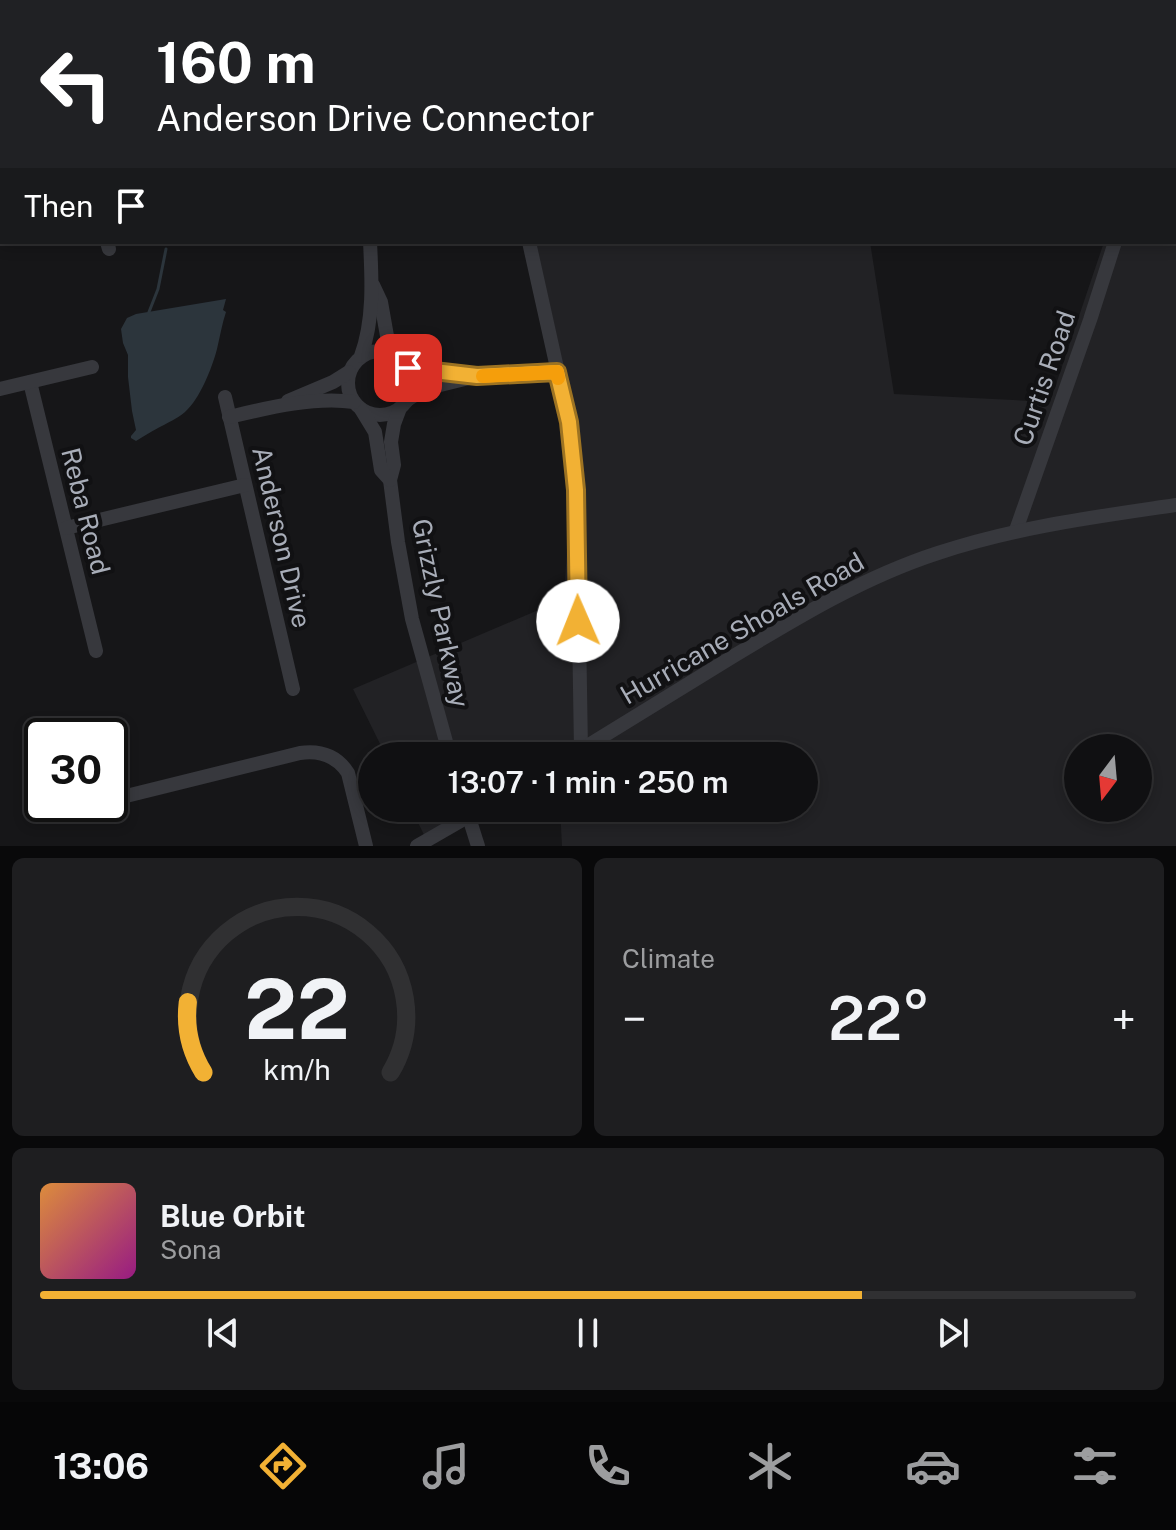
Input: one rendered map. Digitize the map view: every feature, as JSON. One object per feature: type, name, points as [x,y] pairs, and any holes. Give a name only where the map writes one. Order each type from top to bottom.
[{"type":"street","points":[[361,356],[369,334],[373,285],[370,244]]},
{"type":"street","points":[[529,244],[569,422],[577,502],[576,742]]},
{"type":"street","name":"Curtis Road","points":[[1016,530],[1114,244]]},
{"type":"street","points":[[373,285],[381,302],[387,336],[412,379],[411,390],[403,404]]},
{"type":"street","points":[[357,406],[349,393],[349,372],[361,356],[371,351],[393,353],[405,364],[477,376]]},
{"type":"street","points":[[0,389],[92,367]]},
{"type":"street","points":[[280,405],[349,372]]},
{"type":"street","points":[[229,417],[280,405],[335,399],[370,414],[381,415],[391,413],[424,389],[477,376],[557,372]]},
{"type":"street","name":"Reba Road","points":[[30,382],[96,651]]},
{"type":"street","name":"Anderson Drive","points":[[225,397],[293,689]]},
{"type":"street","name":"Grizzly Parkway","points":[[403,404],[394,424],[391,442],[394,465],[390,480],[408,602],[448,742]]},
{"type":"street","name":"Grizzly Parkway","points":[[357,406],[375,432],[381,470],[390,480]]},
{"type":"street","points":[[66,528],[245,485]]},
{"type":"street","name":"Hurricane Shoals Road","points":[[594,742],[847,590],[937,553],[1016,530],[1176,505]]},
{"type":"street","points":[[128,796],[300,753],[321,753],[334,757],[348,773],[366,846]]},
{"type":"street","points":[[417,846],[452,822]]},
{"type":"street","points":[[470,822],[478,846]]},
{"type":"shaded area","points":[[534,244],[870,244],[894,394],[1050,402],[1103,244],[1176,244],[1176,846],[562,846],[561,822],[818,822],[818,742],[379,742],[353,689],[564,599],[571,482]]},
{"type":"shaded area","points":[[226,299],[223,310],[226,312],[215,357],[196,399],[175,419],[136,441],[131,438],[136,430],[128,355],[121,329],[127,318]]},
{"type":"shaded area","points":[[418,822],[459,822],[429,845]]},
{"type":"waterway","points":[[149,312],[158,289],[166,249]]},
{"type":"slow traffic","points":[[483,376],[557,372],[558,378]]},
{"type":"route","points":[[408,368],[477,376],[557,372],[573,447],[577,502],[578,621]]}]
